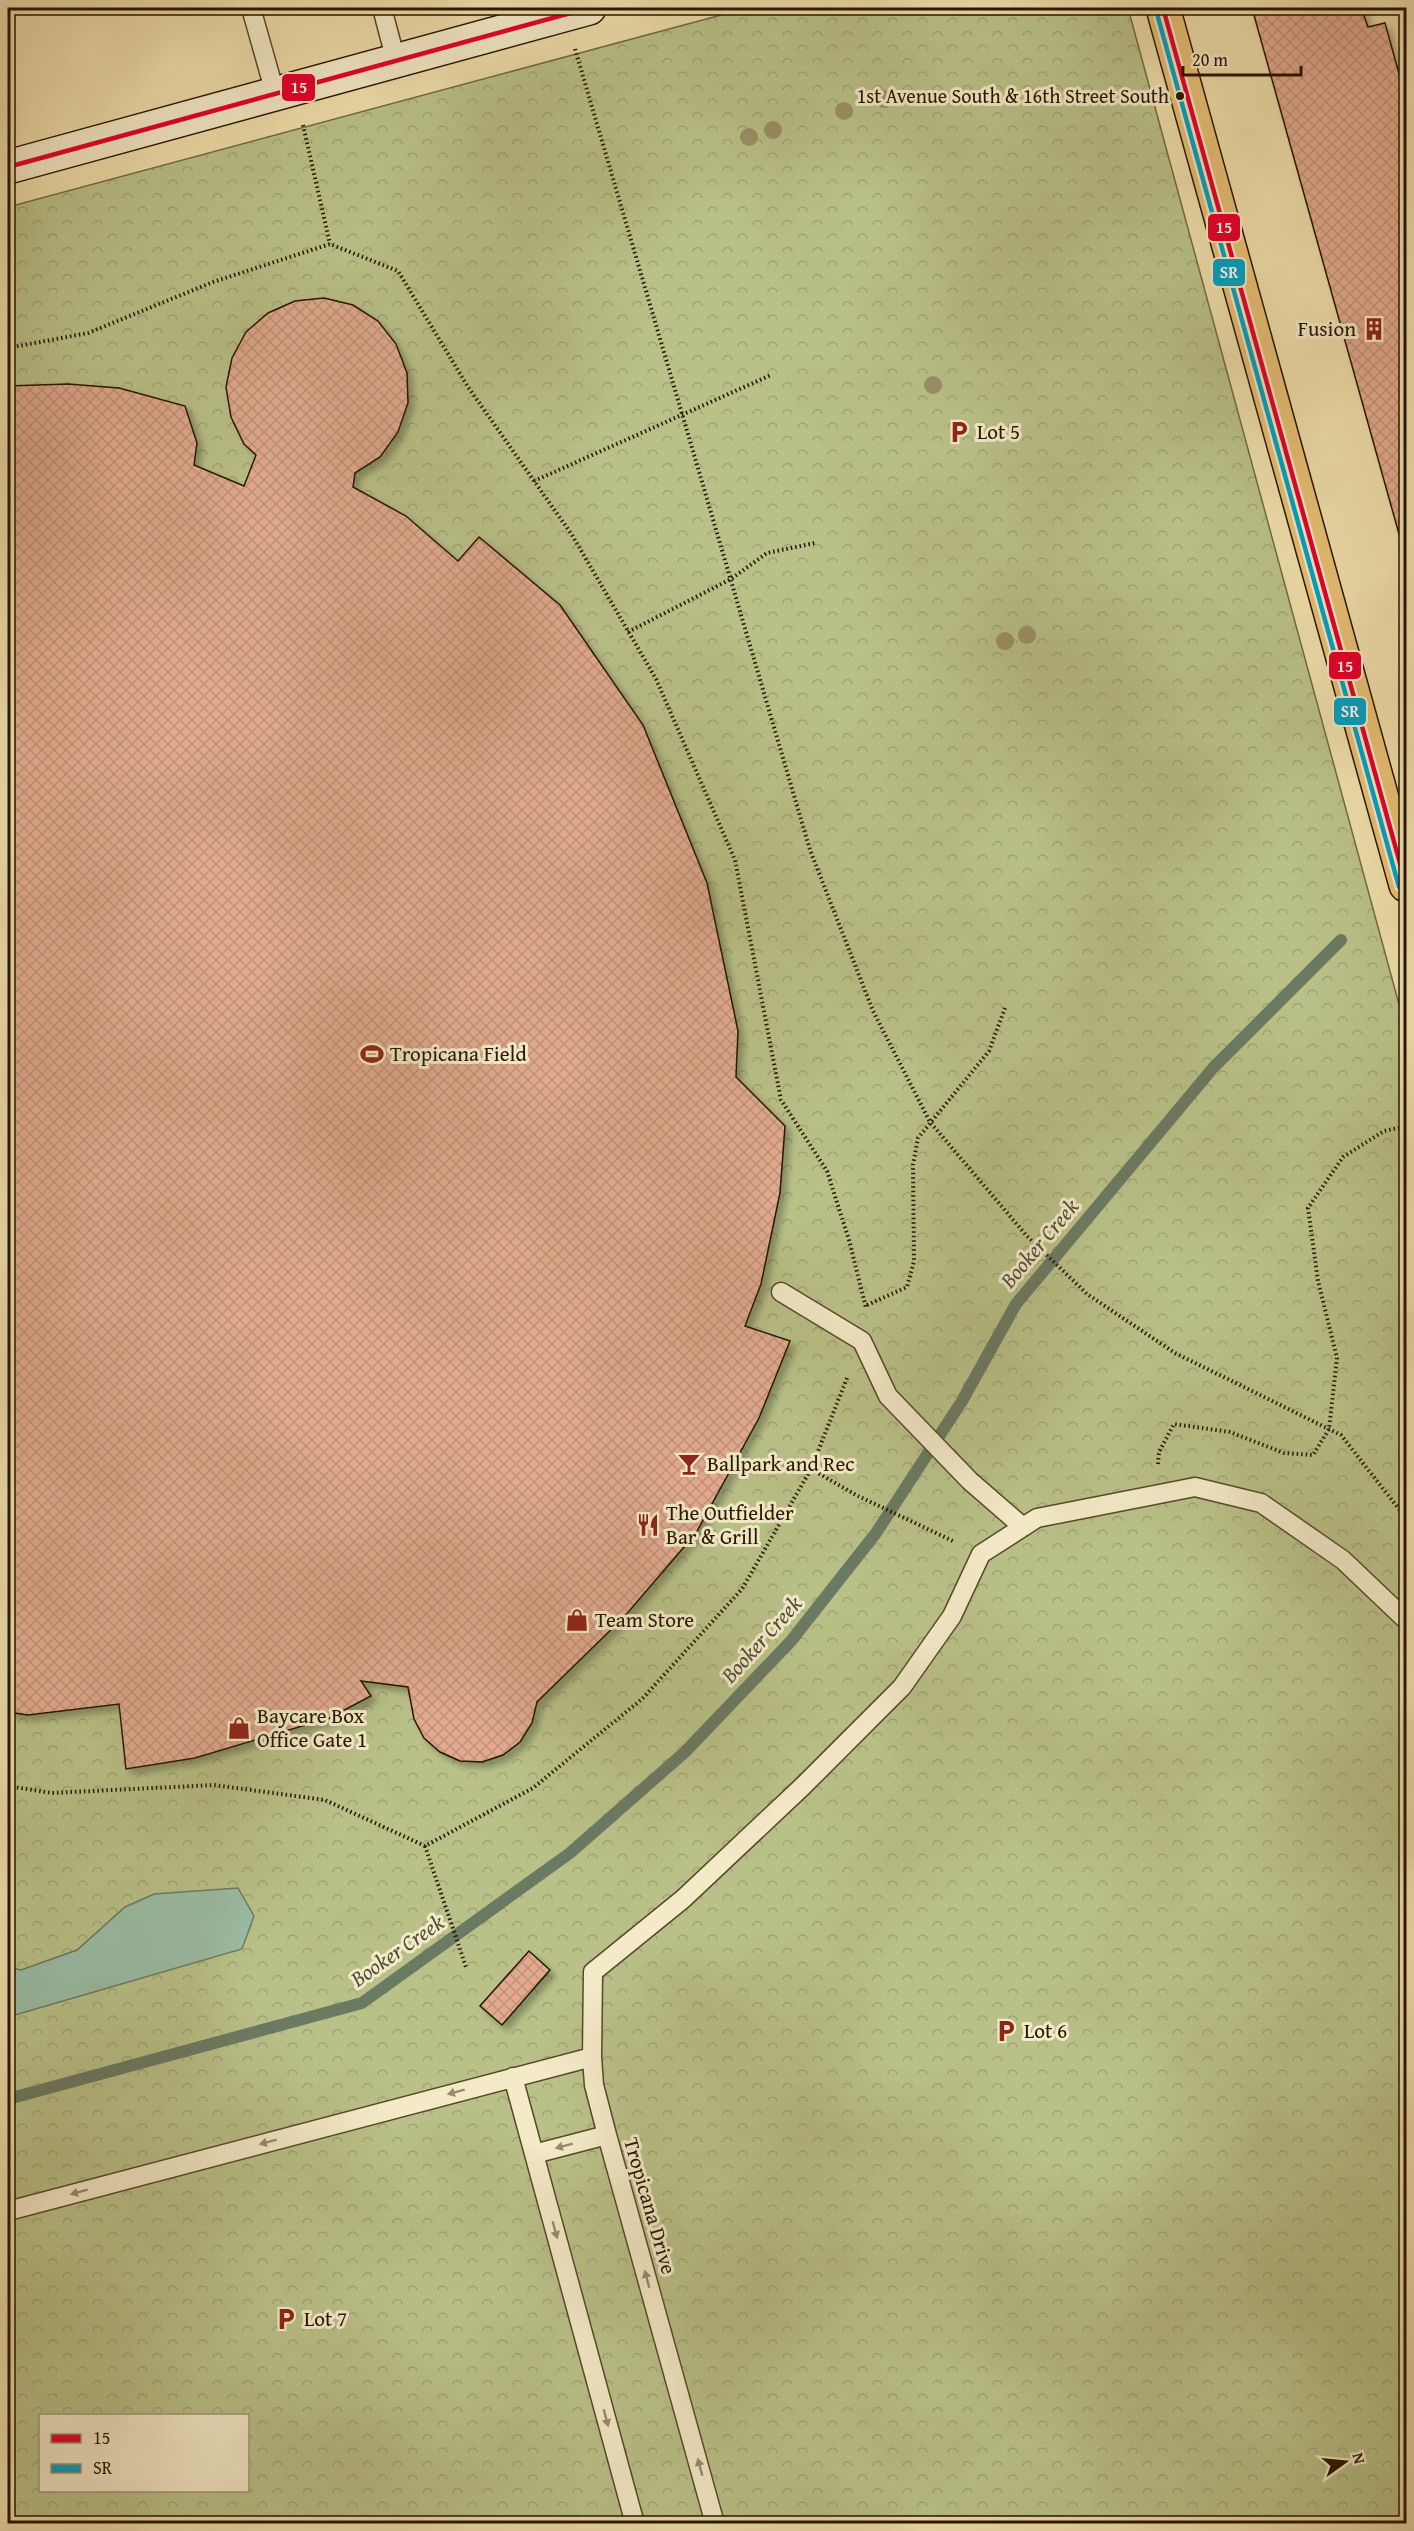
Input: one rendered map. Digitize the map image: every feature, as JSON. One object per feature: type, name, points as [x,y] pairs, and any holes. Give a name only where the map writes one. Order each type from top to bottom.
[{"type":"main road","points":[[1163,8],[1407,885]]},
{"type":"street","points":[[8,167],[589,8]]},
{"type":"lane","points":[[251,8],[285,91]]},
{"type":"lane","points":[[381,8],[396,61]]},
{"type":"lane","points":[[781,1292],[862,1341],[888,1396],[970,1481],[1023,1527]]},
{"type":"lane","points":[[607,2135],[594,2085],[593,1972],[683,1899],[803,1786],[902,1687],[952,1616],[981,1554],[1037,1518],[1194,1487],[1261,1503],[1343,1560],[1407,1620]]},
{"type":"lane","points":[[8,2211],[592,2057]]},
{"type":"lane","points":[[513,2077],[635,2523]]},
{"type":"lane","name":"Tropicana Drive","points":[[534,2154],[607,2135],[715,2523]]},
{"type":"path","points":[[577,57],[810,850],[873,1011],[930,1122],[959,1159],[1026,1235],[1087,1294],[1176,1353],[1341,1435],[1407,1518]]},
{"type":"path","points":[[285,91],[330,244]]},
{"type":"path","points":[[8,348],[88,333],[213,282],[330,244],[398,271],[468,387],[572,536],[656,679],[735,860],[781,1100],[827,1171],[867,1305],[862,1341],[811,1469],[742,1589],[642,1699],[533,1788],[425,1846]]},
{"type":"path","points":[[534,481],[771,375]]},
{"type":"path","points":[[628,632],[731,579],[767,553],[815,543]]},
{"type":"path","points":[[867,1305],[907,1287],[914,1261],[914,1165],[918,1138],[967,1081],[989,1051],[1005,1008]]},
{"type":"path","points":[[1155,1494],[1159,1452],[1174,1424],[1230,1432],[1284,1453],[1313,1455],[1329,1429],[1337,1358],[1318,1281],[1308,1208],[1343,1157],[1384,1131],[1407,1126]]},
{"type":"path","points":[[811,1469],[858,1496],[929,1530]]},
{"type":"path","points":[[8,1786],[52,1792],[214,1785],[325,1800],[425,1846],[466,1967]]},
{"type":"green space","points":[[747,8],[1128,8],[1406,1030],[1406,2523],[8,2524],[8,207]]},
{"type":"shaded area","points":[[238,1888],[254,1916],[242,1949],[8,2017],[8,1967],[21,1970],[77,1950],[125,1907],[154,1894]]},
{"type":"building","name":"Fusion","points":[[1252,8],[1365,8],[1363,13],[1368,27],[1385,23],[1406,99],[1406,559]]},
{"type":"building","name":"Tropicana Field","points":[[324,298],[353,305],[378,321],[396,344],[407,373],[408,403],[398,432],[380,457],[355,473],[353,487],[406,516],[458,561],[479,537],[560,605],[643,725],[707,883],[738,1031],[736,1077],[785,1126],[780,1193],[761,1284],[745,1326],[790,1341],[759,1418],[696,1533],[624,1617],[537,1702],[532,1723],[520,1742],[503,1755],[482,1762],[460,1761],[440,1752],[424,1738],[414,1719],[408,1687],[361,1681],[371,1696],[329,1718],[195,1758],[126,1769],[119,1704],[28,1715],[8,1712],[8,386],[68,384],[119,388],[185,406],[197,443],[194,465],[244,486],[256,455],[244,444],[231,417],[226,387],[232,358],[246,332],[268,313],[295,301]]},
{"type":"building","points":[[529,1951],[550,1970],[502,2025],[480,2006]]},
{"type":"waterway","name":"Booker Creek","points":[[8,2099],[362,2003],[570,1853],[685,1752],[791,1641],[876,1533],[962,1401],[1016,1304],[1213,1068],[1341,940]]},
{"type":"transit line","name":"15","points":[[8,167],[589,8]]},
{"type":"transit line","name":"15","points":[[1163,8],[1406,885]]},
{"type":"transit line","name":"SR","points":[[1156,10],[1399,887]]},
{"type":"place","name":"1st Avenue South & 16th Street South","points":[[1180,96]]},
{"type":"place","name":"Fusion","points":[[1374,329]]},
{"type":"place","name":"Lot 5","points":[[959,432]]},
{"type":"place","name":"Tropicana Field","points":[[372,1054]]},
{"type":"place","name":"Ballpark and Rec","points":[[689,1464]]},
{"type":"place","name":"The Outfielder Bar & Grill","points":[[648,1525]]},
{"type":"place","name":"Team Store","points":[[577,1620]]},
{"type":"place","name":"Baycare Box Office Gate 1","points":[[239,1728]]},
{"type":"place","name":"Lot 6","points":[[1006,2031]]},
{"type":"place","name":"Lot 7","points":[[286,2319]]}]
